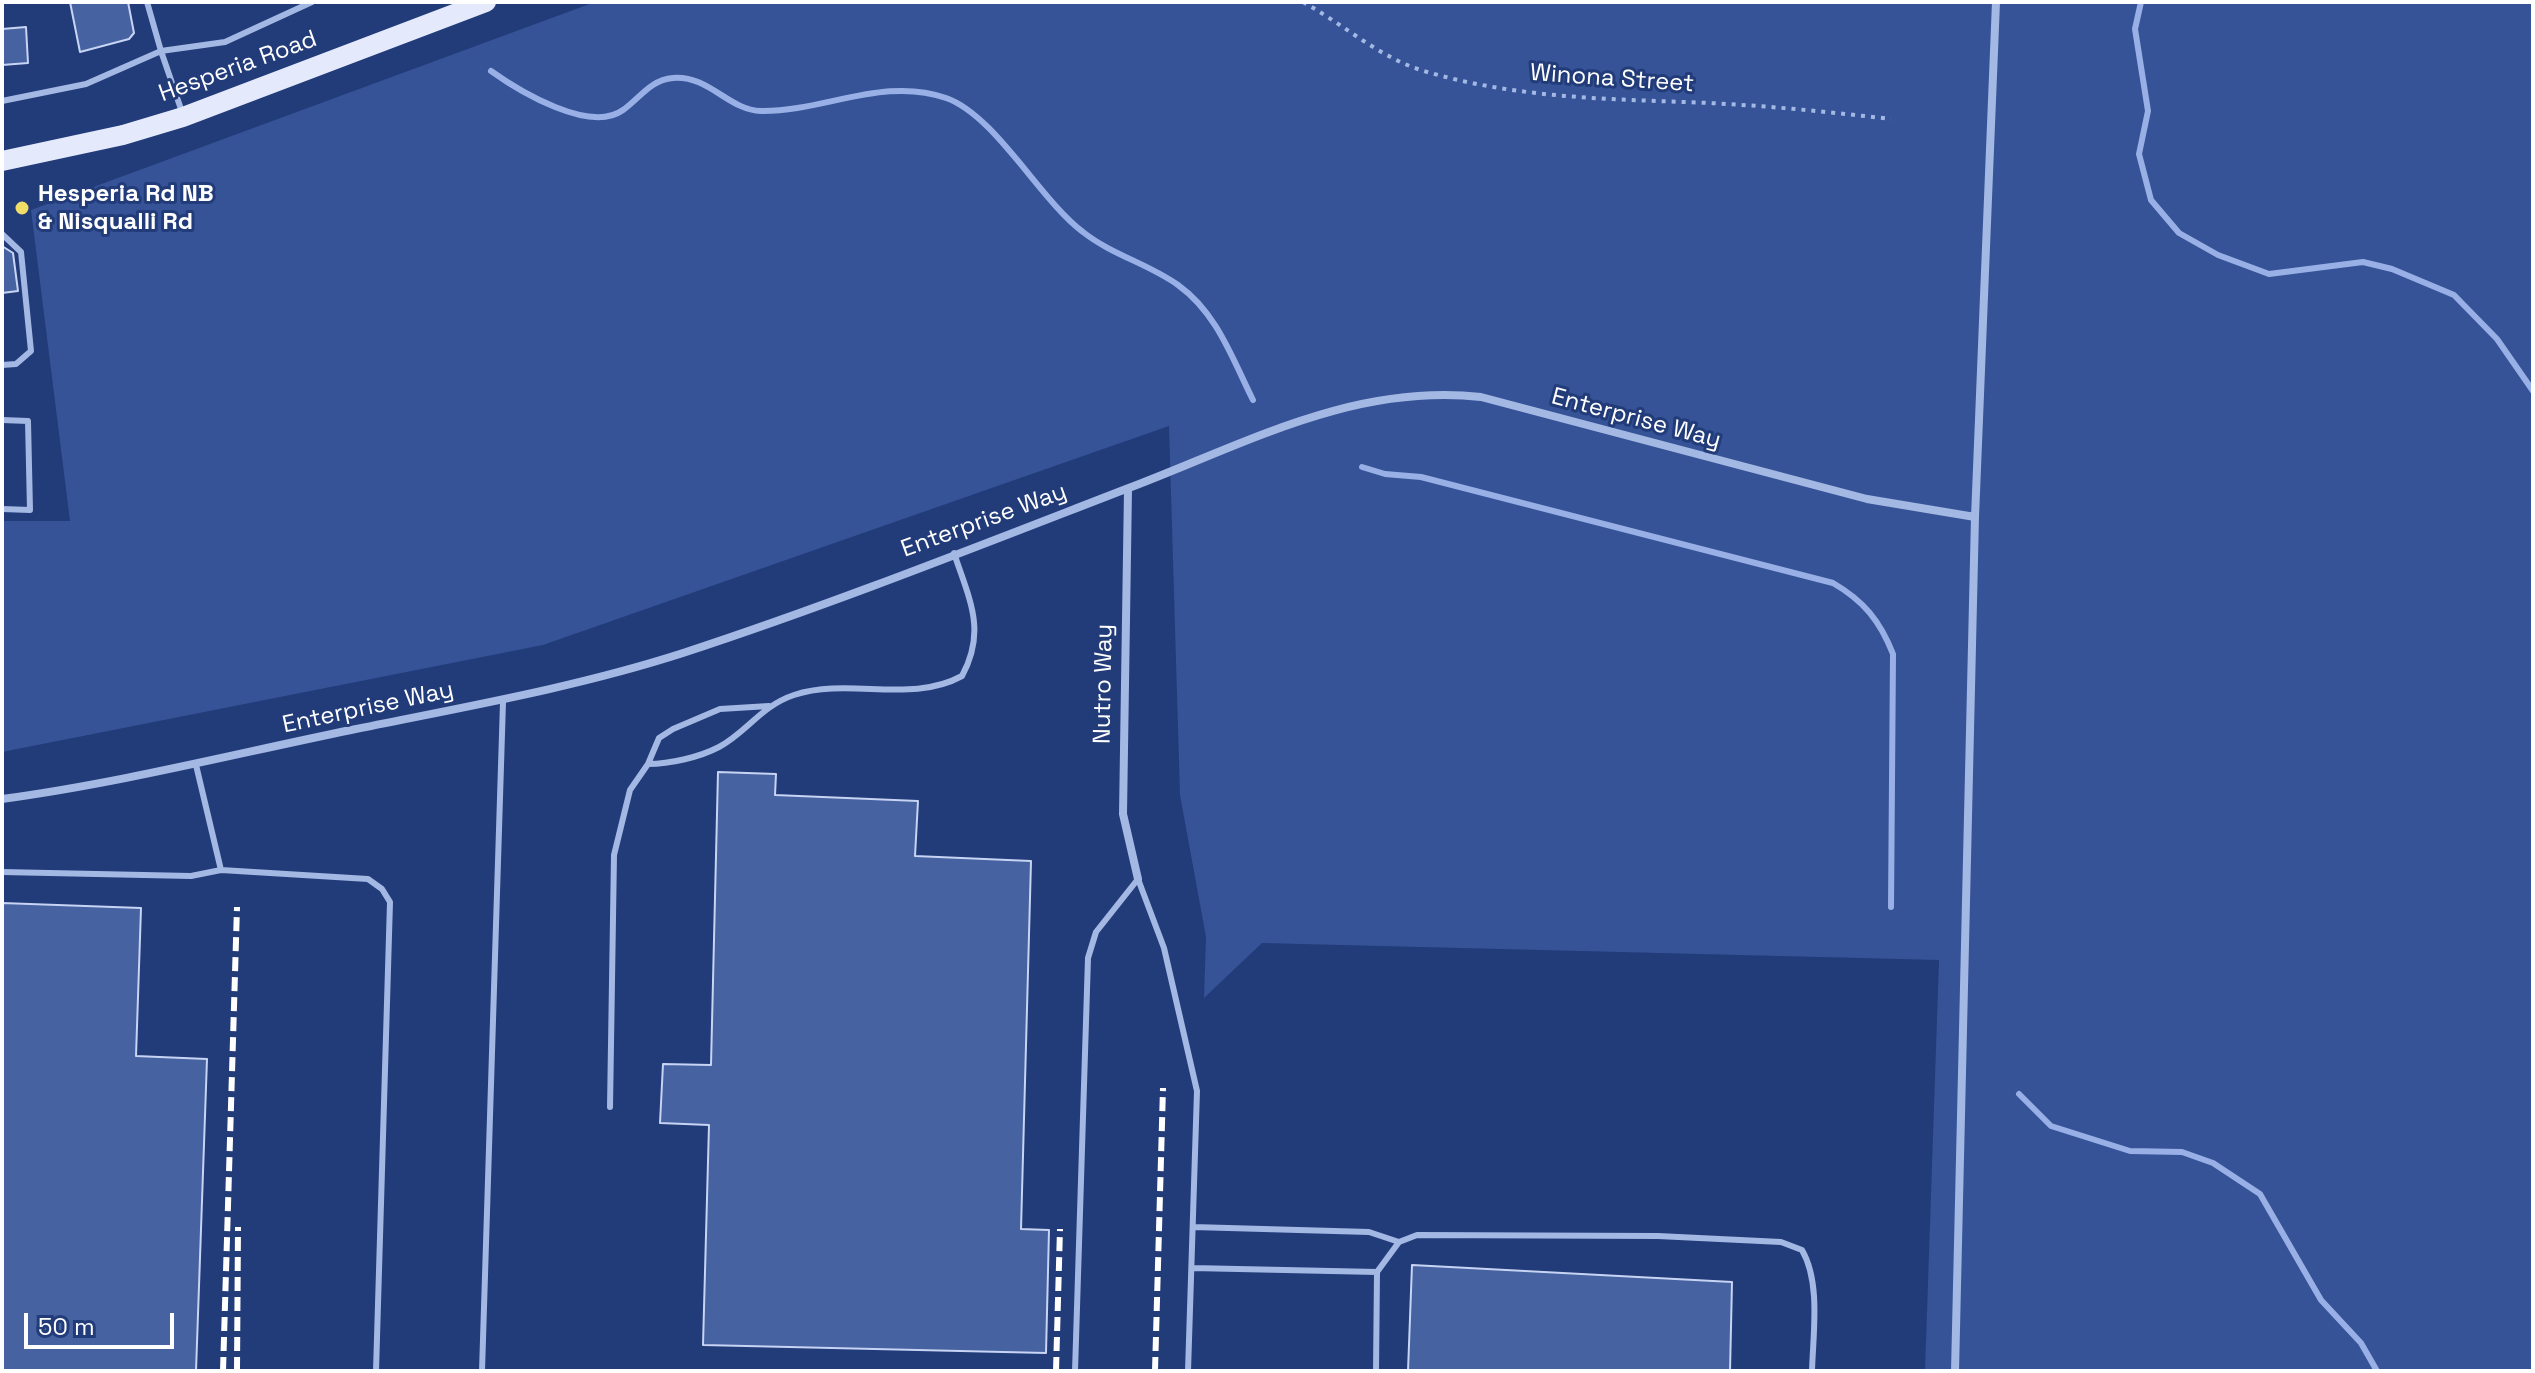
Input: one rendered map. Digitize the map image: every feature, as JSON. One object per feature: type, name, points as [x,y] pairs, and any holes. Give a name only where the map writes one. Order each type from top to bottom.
[{"type":"main road","name":"Hesperia Road","points":[[2,161],[123,135],[183,117],[457,8],[486,2]]},
{"type":"street","points":[[1955,1371],[1975,517],[1996,2]]},
{"type":"street","name":"Enterprise Way","points":[[2,799],[101,785],[351,730],[503,702],[681,653],[1128,489],[1307,416],[1353,403],[1439,392],[1481,397],[1867,499],[1975,517]]},
{"type":"street","name":"Nutro Way","points":[[1128,489],[1123,814],[1138,879]]},
{"type":"lane","points":[[147,2],[183,117]]},
{"type":"lane","points":[[2,101],[86,84],[161,51],[225,42],[312,2]]},
{"type":"lane","points":[[2,234],[21,252],[31,351],[16,364],[2,365]]},
{"type":"lane","points":[[2,420],[28,421],[30,510],[2,509]]},
{"type":"lane","points":[[610,1107],[614,855],[630,790],[648,764],[659,738],[720,709],[769,706],[819,689],[838,686],[929,690],[962,676],[976,646],[976,623],[954,553]]},
{"type":"lane","points":[[482,1371],[503,702]]},
{"type":"lane","points":[[648,764],[664,764],[720,746],[769,706]]},
{"type":"lane","points":[[196,765],[221,870]]},
{"type":"lane","points":[[2,872],[191,876],[221,870],[368,879],[382,889],[390,902],[376,1371]]},
{"type":"lane","points":[[1075,1371],[1088,958],[1096,932],[1138,879],[1155,918],[1194,1068],[1197,1122],[1188,1371]]},
{"type":"lane","points":[[1193,1227],[1369,1232],[1399,1242]]},
{"type":"lane","points":[[1376,1371],[1377,1272],[1399,1242],[1417,1235],[1658,1236],[1781,1242],[1802,1250],[1808,1262],[1812,1281],[1812,1371]]},
{"type":"lane","points":[[1192,1268],[1377,1272]]},
{"type":"path","name":"Winona Street","points":[[1303,2],[1374,48],[1422,71],[1478,84],[1566,99],[1709,103],[1891,119]]},
{"type":"shaded area","points":[[595,2],[2533,2],[2533,1371],[1925,1371],[1939,960],[1262,943],[1204,998],[1206,937],[1180,795],[1169,426],[543,645],[2,752],[2,521],[70,521],[31,210]]},
{"type":"building","points":[[70,2],[128,2],[134,33],[129,39],[80,52]]},
{"type":"building","points":[[26,27],[28,63],[2,65],[2,29]]},
{"type":"building","points":[[2,246],[13,253],[18,291],[2,293]]},
{"type":"building","points":[[718,772],[776,774],[775,795],[918,801],[915,856],[1031,861],[1021,1229],[1049,1230],[1046,1353],[703,1345],[709,1125],[660,1123],[663,1064],[711,1065]]},
{"type":"building","points":[[2,903],[141,908],[136,1056],[207,1059],[196,1371],[2,1371]]},
{"type":"building","points":[[1412,1265],[1732,1282],[1730,1371],[1408,1371]]},
{"type":"waterway","points":[[2141,2],[2135,29],[2148,111],[2139,154],[2151,200],[2179,233],[2218,255],[2269,274],[2363,262],[2392,269],[2454,295],[2497,339],[2533,391]]},
{"type":"waterway","points":[[491,71],[555,107],[592,117],[609,116],[623,110],[658,82],[673,78],[697,82],[738,105],[761,111],[900,91],[923,92],[946,98],[964,107],[1000,139],[1050,200],[1083,232],[1167,278],[1192,296],[1222,337],[1253,400]]},
{"type":"waterway","points":[[1362,467],[1385,474],[1421,477],[1833,583],[1854,597],[1876,622],[1893,654],[1891,907]]},
{"type":"waterway","points":[[2019,1094],[2051,1126],[2130,1151],[2182,1152],[2213,1163],[2260,1194],[2321,1300],[2361,1343],[2377,1371]]},
{"type":"railway","points":[[223,1371],[237,907]]},
{"type":"railway","points":[[1155,1371],[1163,1088]]},
{"type":"railway","points":[[237,1371],[238,1227]]},
{"type":"railway","points":[[1056,1371],[1060,1229]]},
{"type":"place","name":"Hesperia Rd NB & Nisqualli Rd","points":[[22,208]]}]
